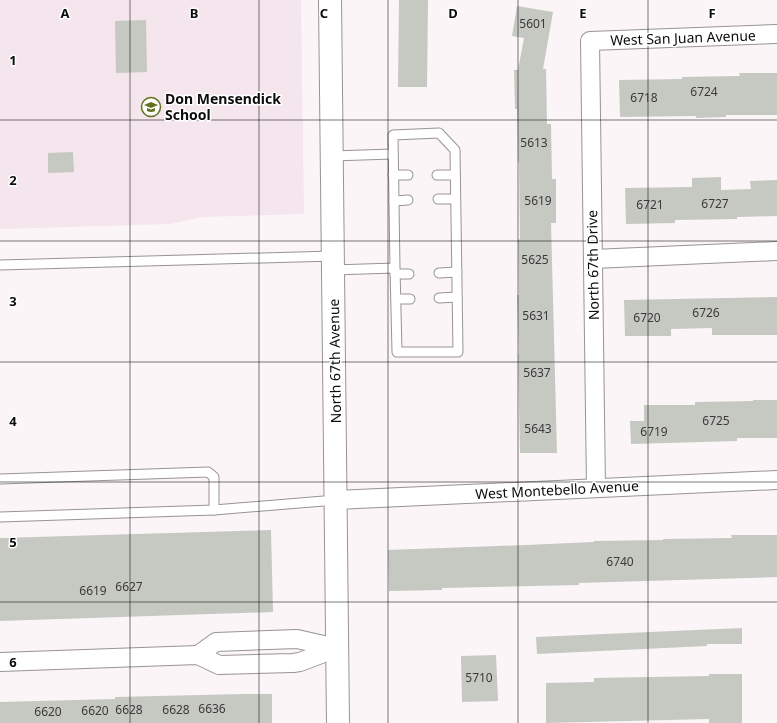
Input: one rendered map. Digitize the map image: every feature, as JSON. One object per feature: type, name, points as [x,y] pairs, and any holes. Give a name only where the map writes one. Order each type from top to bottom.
[{"type":"main road","name":"North 67th Avenue","points":[[330,0],[338,723]]},
{"type":"street","name":"West San Juan Avenue","points":[[590,41],[777,34]]},
{"type":"street","name":"North 67th Drive","points":[[590,41],[596,488]]},
{"type":"street","points":[[593,259],[777,251]]},
{"type":"street","name":"West Montebello Avenue","points":[[336,500],[777,480]]},
{"type":"street","points":[[0,662],[198,655],[219,665],[300,662],[338,648]]},
{"type":"lane","points":[[439,134],[454,150],[455,175],[458,352],[397,352],[393,135],[439,134]]},
{"type":"lane","points":[[332,156],[393,154]]},
{"type":"lane","points":[[393,175],[408,175]]},
{"type":"lane","points":[[437,175],[455,175]]},
{"type":"lane","points":[[438,199],[455,199]]},
{"type":"lane","points":[[394,200],[408,200]]},
{"type":"lane","points":[[0,265],[333,263],[409,274]]},
{"type":"lane","points":[[439,273],[457,272]]},
{"type":"lane","points":[[439,298],[457,297]]},
{"type":"lane","points":[[396,299],[410,299]]},
{"type":"lane","points":[[0,479],[208,472],[214,477],[214,510]]},
{"type":"lane","points":[[0,517],[214,510],[336,500]]},
{"type":"shaded area","name":"Don Mensendick School","points":[[0,0],[301,0],[304,214],[203,217],[169,224],[0,229]]},
{"type":"building","points":[[399,0],[428,0],[427,87],[398,87]]},
{"type":"building","points":[[517,6],[553,12],[543,69],[546,69],[547,124],[551,124],[552,179],[556,179],[556,223],[551,223],[557,453],[520,453],[517,295],[519,295],[518,240],[520,239],[519,162],[514,70],[518,70],[524,38],[512,36]]},
{"type":"building","points":[[146,20],[147,72],[116,73],[115,21]]},
{"type":"building","points":[[739,73],[777,73],[777,115],[726,115],[726,117],[696,118],[696,116],[620,117],[619,80],[740,76]]},
{"type":"building","points":[[73,152],[74,172],[48,173],[48,153]]},
{"type":"building","points":[[721,177],[721,190],[751,189],[750,181],[777,180],[777,216],[737,217],[737,219],[675,220],[675,223],[626,224],[625,188],[692,187],[692,178]]},
{"type":"building","points":[[777,297],[777,335],[712,335],[712,328],[671,329],[671,336],[625,336],[624,300]]},
{"type":"building","points":[[777,400],[777,438],[737,438],[737,441],[631,444],[630,421],[644,421],[644,405],[695,405],[695,402]]},
{"type":"building","points":[[271,530],[273,612],[0,621],[0,538]]},
{"type":"building","points":[[731,535],[777,535],[777,577],[389,591],[388,550],[594,541],[732,538]]},
{"type":"building","points":[[742,628],[742,644],[707,644],[707,646],[537,654],[536,637]]},
{"type":"building","points":[[496,655],[498,701],[462,702],[461,656]]},
{"type":"building","points":[[709,674],[742,674],[742,723],[709,723],[709,719],[546,723],[546,683],[594,682],[594,678],[709,676]]},
{"type":"building","points":[[272,694],[272,723],[0,723],[0,702],[115,699],[115,697]]},
{"type":"place","name":"Don Mensendick School","points":[[151,107]]}]
